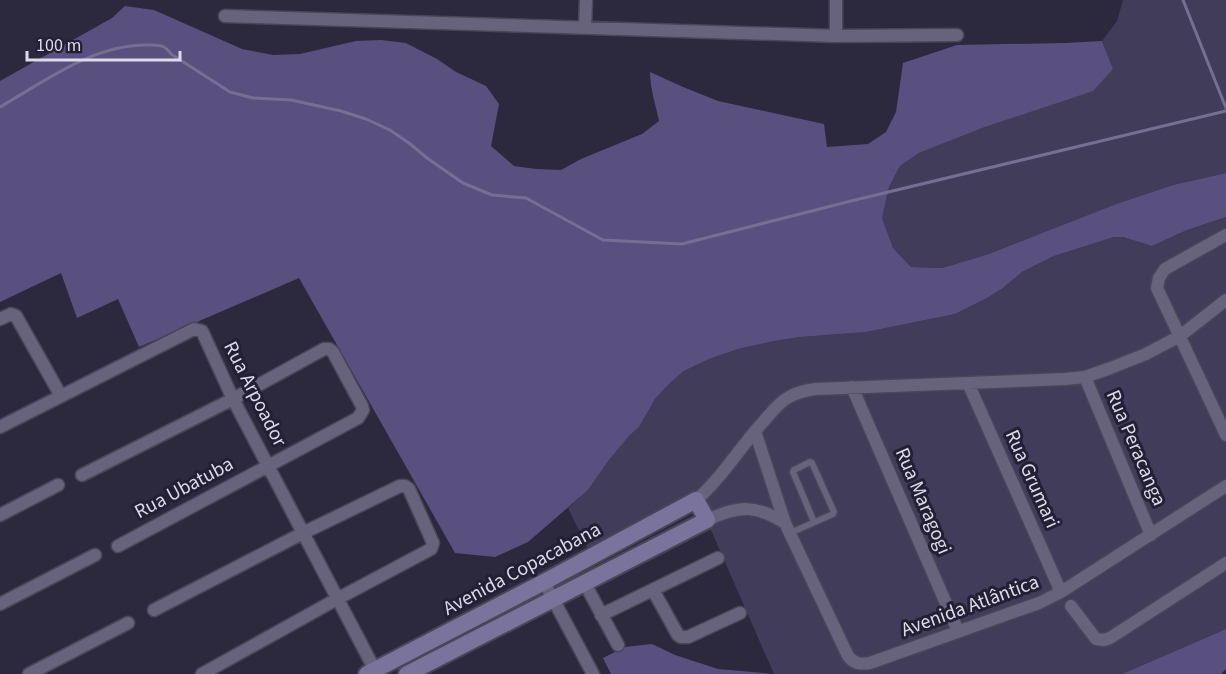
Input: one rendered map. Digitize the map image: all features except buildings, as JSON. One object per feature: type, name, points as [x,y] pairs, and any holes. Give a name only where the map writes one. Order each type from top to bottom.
[{"type":"street","points":[[585,28],[586,0]]},
{"type":"street","points":[[836,0],[836,36]]},
{"type":"street","points":[[225,16],[836,36],[957,35]]},
{"type":"street","points":[[1226,235],[1165,269],[1159,278],[1157,288],[1226,435]]},
{"type":"street","points":[[788,528],[773,515],[756,510],[726,511],[707,520],[696,500],[708,490],[776,407],[788,397],[801,391],[816,389],[1065,380],[1084,377],[1146,354],[1180,336],[1226,300]]},
{"type":"street","points":[[0,319],[11,314],[16,316],[62,396]]},
{"type":"street","name":"Rua Arpoador","points":[[0,427],[194,329],[202,331],[233,399],[269,465],[373,673]]},
{"type":"street","name":"Rua Ubatuba","points":[[118,546],[358,418],[363,410],[333,352],[329,349],[233,399]]},
{"type":"street","name":"Rua Peracanga","points":[[1084,377],[1151,535]]},
{"type":"street","name":"Rua Grumari","points":[[968,383],[1061,592]]},
{"type":"street","name":"Rua Maragogi","points":[[852,387],[958,631]]},
{"type":"street","points":[[82,475],[233,399]]},
{"type":"street","name":"Avenida Atlântica","points":[[755,431],[788,528],[846,654],[859,664],[870,663],[1039,603],[1061,592],[1226,486]]},
{"type":"street","points":[[0,515],[58,485]]},
{"type":"street","points":[[154,610],[400,486],[409,489],[433,543],[432,548],[202,674]]},
{"type":"street","name":"Avenida Copacabana","points":[[373,673],[696,500]]},
{"type":"street","name":"Avenida Copacabana","points":[[407,674],[707,520]]},
{"type":"street","points":[[0,604],[95,555]]},
{"type":"street","points":[[601,615],[718,558]]},
{"type":"street","points":[[1071,606],[1096,639],[1104,640],[1226,563]]},
{"type":"street","points":[[544,582],[592,671],[578,674]]},
{"type":"street","points":[[585,582],[618,645]]},
{"type":"street","points":[[653,590],[678,636],[681,637],[688,637],[740,613]]},
{"type":"street","points":[[29,674],[128,623]]},
{"type":"lane","points":[[788,528],[814,522],[834,512],[810,462],[793,472],[814,522]]},
{"type":"shaded area","points":[[1123,0],[1226,0],[1226,173],[1173,185],[1116,204],[989,254],[942,268],[911,267],[893,248],[882,218],[889,187],[900,166],[919,153],[1047,106],[1113,69],[1102,41],[1117,21]]},
{"type":"shaded area","points":[[125,6],[154,10],[242,49],[273,55],[300,54],[356,41],[381,40],[406,43],[456,72],[486,86],[499,104],[491,146],[514,166],[561,170],[581,159],[642,134],[659,121],[650,72],[718,101],[824,124],[827,147],[868,144],[886,132],[896,112],[903,63],[957,45],[1102,41],[1113,69],[1093,91],[985,127],[919,153],[900,166],[889,187],[882,218],[893,248],[911,267],[942,268],[989,254],[1116,204],[1173,185],[1226,173],[1226,217],[1187,230],[1152,246],[1123,237],[1114,237],[1054,256],[1022,272],[987,298],[955,314],[866,332],[774,341],[738,349],[709,359],[684,371],[671,382],[655,399],[639,427],[609,460],[588,490],[528,542],[495,557],[455,553],[299,278],[139,347],[118,299],[77,318],[61,273],[0,302],[0,81],[112,18]]},
{"type":"shaded area","points":[[1226,217],[1226,629],[1122,674],[774,674],[697,498],[589,551],[568,508],[588,490],[609,460],[639,427],[655,399],[671,382],[684,371],[709,359],[738,349],[774,341],[866,332],[955,314],[1003,288],[1022,272],[1054,256],[1114,237],[1123,237],[1152,246],[1187,230]]},
{"type":"shaded area","points":[[1226,629],[1226,669],[1221,674],[1122,674]]},
{"type":"shaded area","points":[[652,644],[675,655],[718,669],[774,674],[611,674],[603,658],[625,647]]},
{"type":"waterway","points":[[1183,0],[1226,108]]},
{"type":"waterway","points":[[0,107],[88,58],[126,47],[160,45],[230,92],[253,98],[291,100],[366,119],[390,130],[463,183],[492,195],[526,198],[603,240],[682,244],[1226,111]]}]
